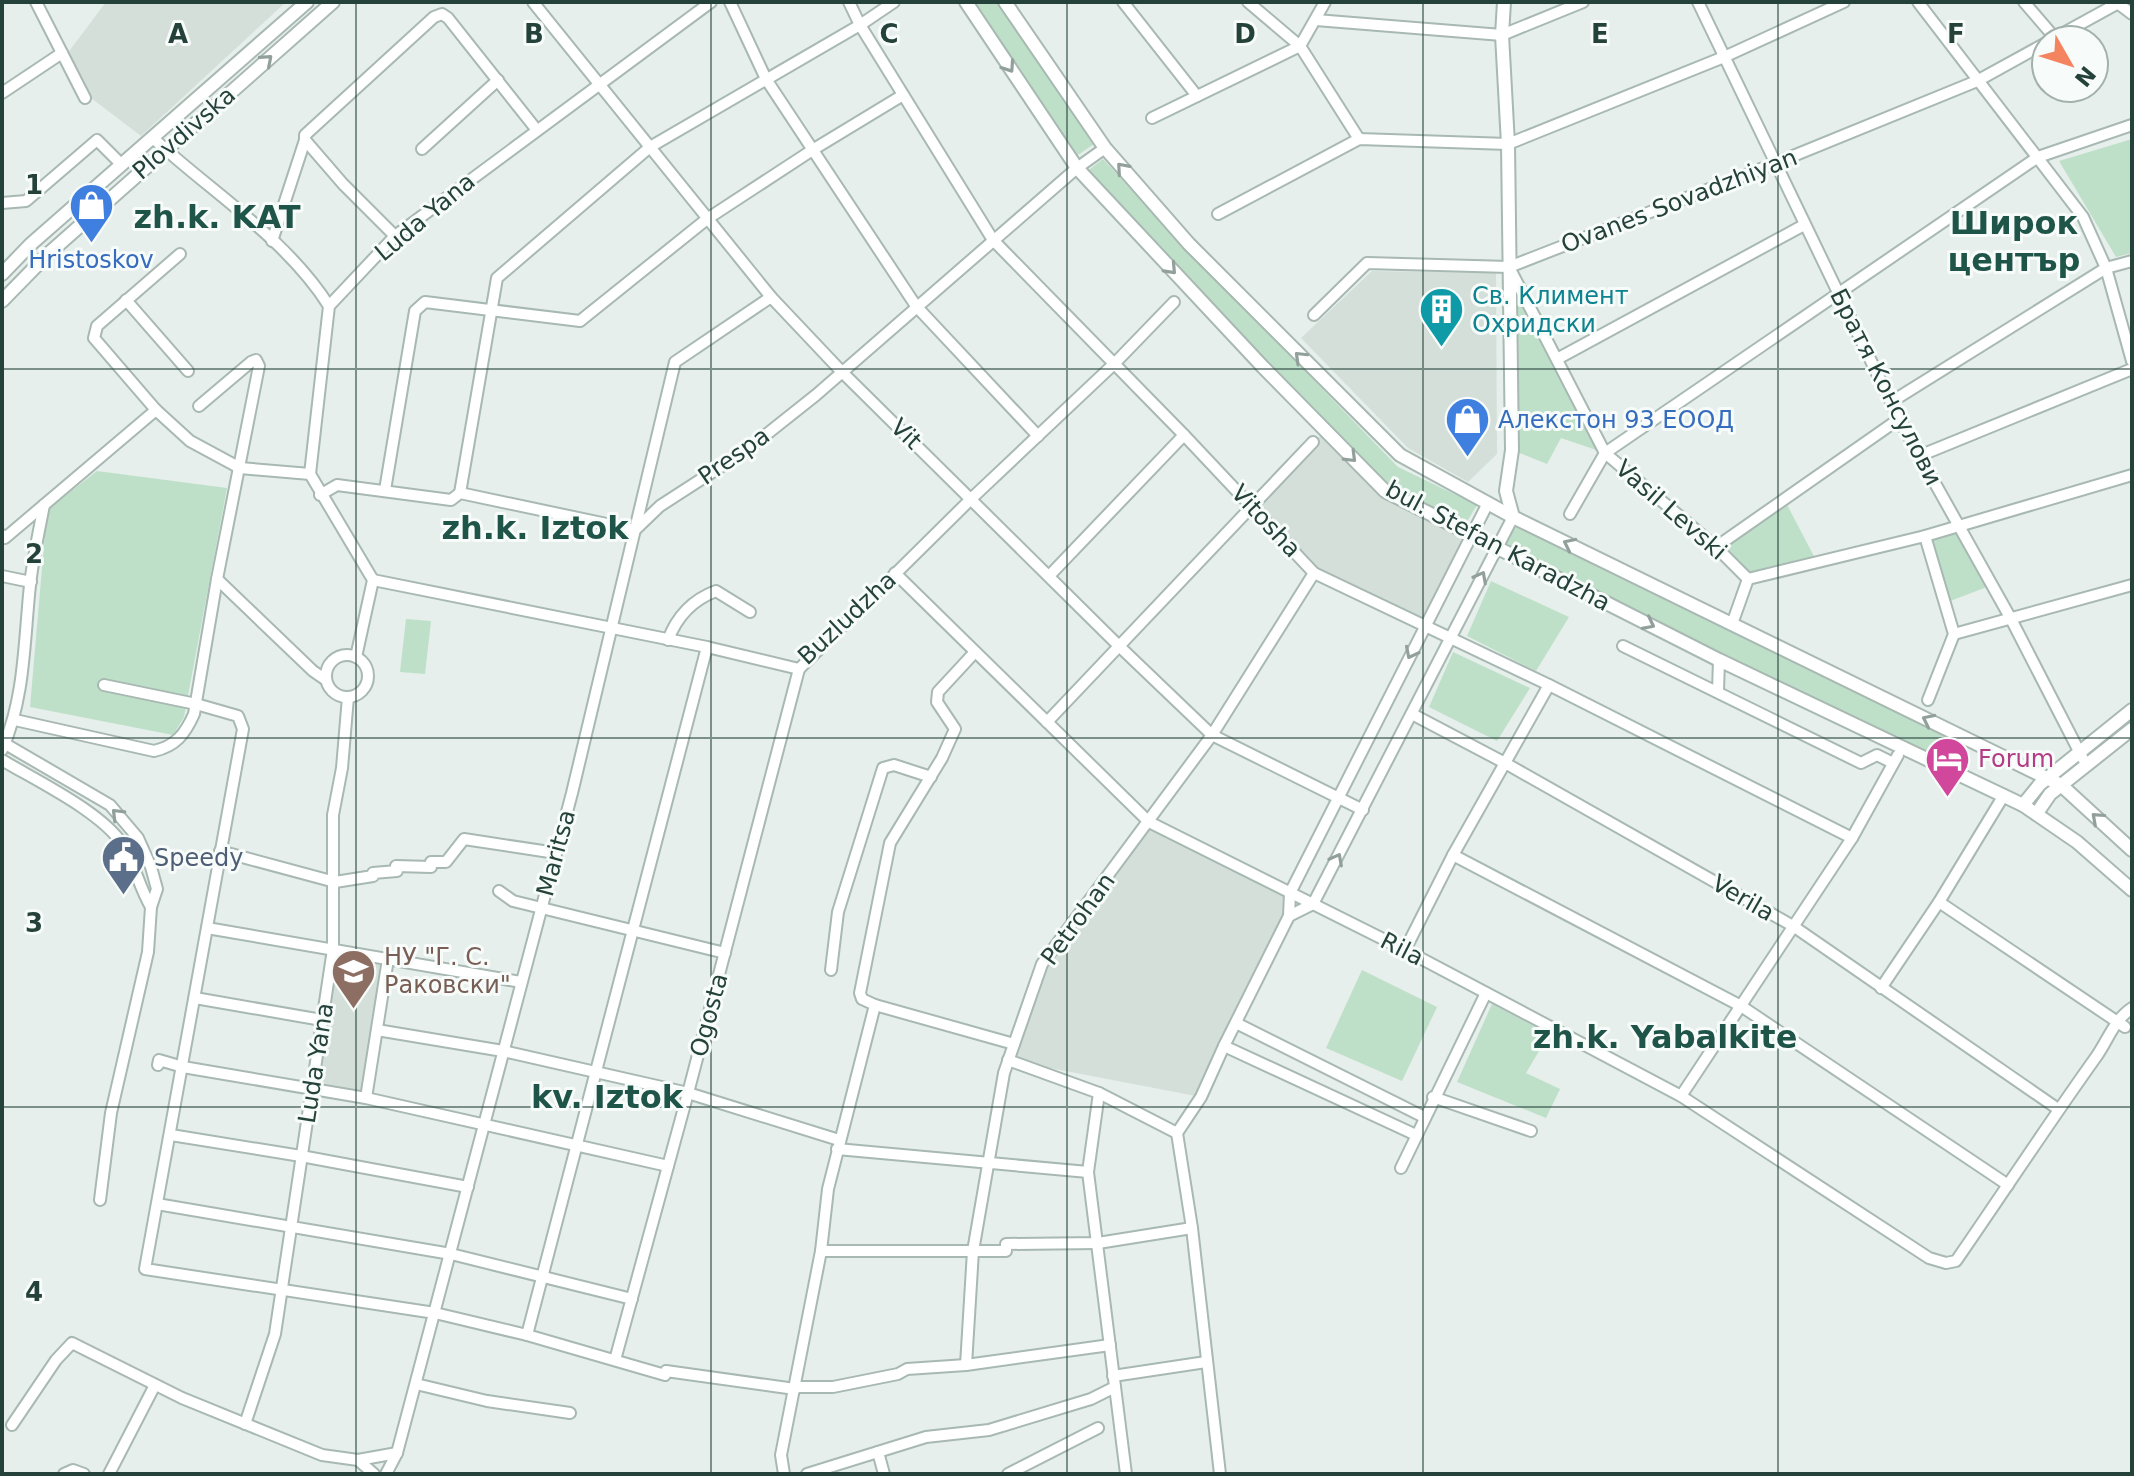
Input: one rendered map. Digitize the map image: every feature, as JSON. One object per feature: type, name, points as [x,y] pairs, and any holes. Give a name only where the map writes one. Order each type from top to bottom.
[{"type":"street","points":[[36,2],[85,98]]},
{"type":"street","name":"Plovdivska","points":[[2,274],[31,244],[307,2]]},
{"type":"street","name":"Plovdivska","points":[[2,301],[47,255],[333,2]]},
{"type":"street","name":"Vit","points":[[534,2],[771,297],[841,371],[1119,646],[1212,735],[1363,810]]},
{"type":"street","name":"Luda Yana","points":[[329,306],[395,236],[711,2]]},
{"type":"street","points":[[730,2],[766,79],[916,306],[1038,436]]},
{"type":"street","name":"Vitosha","points":[[849,2],[860,25],[993,240],[1115,363],[1314,573],[1450,636],[1852,838]]},
{"type":"street","points":[[320,495],[337,485],[451,500],[460,493],[497,278],[650,147],[860,25],[894,2]]},
{"type":"street","name":"bul. Stefan Karadzha","points":[[966,2],[1077,168],[1263,367],[1385,491],[1719,660],[2023,805],[2128,886]]},
{"type":"street","name":"bul. Stefan Karadzha","points":[[1005,2],[1105,148],[1189,244],[1400,455],[1513,517],[2061,785],[2132,850]]},
{"type":"street","points":[[1123,2],[1197,96]]},
{"type":"street","points":[[1248,2],[1300,46],[1359,139]]},
{"type":"street","points":[[1152,118],[1300,46],[1325,2]]},
{"type":"street","name":"Vasil Levski","points":[[1504,2],[1502,35],[1508,144],[1512,450],[1506,491]]},
{"type":"street","points":[[1316,20],[1502,35],[1583,2]]},
{"type":"street","name":"Братя Консулови","points":[[1698,2],[1899,419],[2011,619],[2077,753],[2087,765]]},
{"type":"street","points":[[1218,214],[1359,139],[1508,144],[1724,57],[1844,2]]},
{"type":"street","points":[[1918,2],[2083,217],[2106,268],[2132,361]]},
{"type":"street","points":[[2024,2],[2040,24]]},
{"type":"street","points":[[2118,3],[2132,14]]},
{"type":"street","name":"Ovanes Sovadzhiyan","points":[[2080,24],[2118,3]]},
{"type":"street","points":[[272,241],[305,135],[434,17],[442,14],[448,18],[536,129]]},
{"type":"street","name":"Ovanes Sovadzhiyan","points":[[1314,315],[1367,263],[1509,267],[1977,81],[2030,52]]},
{"type":"street","points":[[2,93],[62,53]]},
{"type":"street","points":[[422,149],[498,80]]},
{"type":"street","points":[[385,490],[415,311],[425,302],[580,321],[707,219],[903,95]]},
{"type":"street","points":[[1570,514],[1605,453],[2038,157],[2132,125]]},
{"type":"street","points":[[153,138],[272,241],[316,287],[329,306],[310,474],[373,580]]},
{"type":"street","points":[[2,203],[26,201],[97,140],[122,165]]},
{"type":"street","points":[[305,140],[395,236]]},
{"type":"street","name":"Prespa","points":[[635,530],[660,506],[748,449],[1077,168],[1105,148]]},
{"type":"street","points":[[1557,359],[1804,225]]},
{"type":"street","points":[[180,254],[97,326],[94,338],[156,410],[190,441],[240,468],[310,474]]},
{"type":"street","points":[[1891,402],[2106,268],[2132,261]]},
{"type":"street","name":"Vasil Levski","points":[[1509,267],[1605,453],[1716,547],[1748,579]]},
{"type":"street","name":"Maritsa","points":[[386,1474],[397,1453],[416,1384],[556,853],[613,630],[675,362],[771,297]]},
{"type":"street","points":[[126,300],[188,371]]},
{"type":"street","name":"Buzludzha","points":[[373,580],[707,647],[799,669],[1174,302]]},
{"type":"street","points":[[15,720],[154,751],[166,748],[181,737],[196,704],[259,366],[256,360],[199,406]]},
{"type":"street","points":[[1919,456],[2132,369]]},
{"type":"street","points":[[2,535],[5,538],[156,410]]},
{"type":"street","points":[[1716,547],[1899,419]]},
{"type":"street","points":[[1049,576],[1184,435]]},
{"type":"street","points":[[1047,722],[1313,442]]},
{"type":"street","points":[[1732,624],[1748,579],[1925,536],[2132,475]]},
{"type":"street","points":[[1220,1474],[1192,1228],[1177,1133],[1201,1097],[1289,916],[1290,893],[1472,534],[1488,503],[1506,491],[1513,517],[1313,904],[1289,916]]},
{"type":"street","points":[[460,493],[635,530]]},
{"type":"street","points":[[44,505],[31,582],[15,720],[3,745],[110,805],[138,838],[157,889],[151,907],[148,952],[111,1113],[100,1200]]},
{"type":"street","points":[[1925,536],[1954,634],[1928,700]]},
{"type":"street","name":"Rila","points":[[895,573],[1149,822],[1405,950],[1681,1096],[1929,1258],[1946,1263],[1956,1261],[2008,1185]]},
{"type":"street","name":"Petrohan","points":[[966,1365],[973,1251],[1008,1060],[1042,964],[1212,735],[1314,573]]},
{"type":"street","points":[[2,576],[31,582]]},
{"type":"street","points":[[217,579],[326,680],[334,692],[348,697]]},
{"type":"street","name":"Luda Yana","points":[[245,1424],[275,1334],[282,1291],[333,949],[333,815],[342,768],[348,697],[366,685],[368,675],[364,664],[356,657],[373,580]]},
{"type":"street","points":[[1954,634],[2132,585]]},
{"type":"street","points":[[668,640],[675,622],[688,607],[716,591],[750,612]]},
{"type":"street","points":[[1623,646],[1861,763],[1877,755],[1896,759],[1852,838],[1681,1096]]},
{"type":"street","points":[[527,1335],[707,647]]},
{"type":"street","points":[[975,652],[938,692],[937,702],[955,729],[931,777],[890,843],[860,993],[862,999],[875,1005],[1014,1044]]},
{"type":"street","points":[[326,680],[331,662],[347,655],[356,657]]},
{"type":"street","points":[[1718,691],[1719,660]]},
{"type":"street","name":"Ogosta","points":[[615,1360],[799,669]]},
{"type":"street","points":[[104,685],[238,716],[243,729],[145,1269],[435,1313],[527,1335],[665,1375],[666,1371],[796,1388],[833,1387],[898,1374],[907,1369],[966,1365],[1110,1345]]},
{"type":"street","points":[[1405,950],[1453,855],[1549,685]]},
{"type":"street","points":[[2023,805],[2034,789],[2132,710]]},
{"type":"street","name":"Verila","points":[[1412,714],[1505,763],[1793,926],[2058,1109]]},
{"type":"street","points":[[2037,813],[2050,794],[2132,729]]},
{"type":"street","points":[[2,760],[110,828],[123,846],[151,907]]},
{"type":"street","points":[[831,970],[838,912],[883,768],[894,765],[931,777]]},
{"type":"street","points":[[1881,988],[1939,902],[2004,795]]},
{"type":"street","points":[[220,851],[335,882],[397,871],[396,866],[431,867],[431,862],[446,862],[464,839],[556,853]]},
{"type":"street","points":[[1453,855],[1741,1006],[2008,1185],[2058,1109],[2109,1039],[2124,1024],[2132,1008]]},
{"type":"street","points":[[2128,886],[2132,899]]},
{"type":"street","points":[[499,891],[513,901],[725,953]]},
{"type":"street","points":[[1939,902],[2124,1024]]},
{"type":"street","points":[[207,928],[521,982]]},
{"type":"street","points":[[366,1098],[388,959]]},
{"type":"street","points":[[1401,1168],[1486,993]]},
{"type":"street","points":[[195,998],[322,1020]]},
{"type":"street","points":[[784,1474],[781,1455],[821,1251],[828,1189],[875,1005]]},
{"type":"street","points":[[1236,1023],[1424,1117]]},
{"type":"street","points":[[377,1030],[503,1051],[688,1093],[838,1144],[1088,1172]]},
{"type":"street","points":[[1224,1046],[1416,1135]]},
{"type":"street","points":[[158,1065],[159,1060],[183,1067],[366,1098],[668,1166]]},
{"type":"street","points":[[1008,1060],[1099,1093],[1177,1133]]},
{"type":"street","points":[[1099,1093],[1088,1172],[1126,1474]]},
{"type":"street","points":[[1433,1097],[1531,1131]]},
{"type":"street","points":[[171,1135],[468,1187]]},
{"type":"street","points":[[157,1204],[451,1254],[632,1299]]},
{"type":"street","points":[[821,1251],[1006,1251],[1006,1244],[1098,1243],[1192,1228]]},
{"type":"street","points":[[12,1425],[56,1360],[72,1343],[155,1385],[322,1455],[358,1460],[397,1453]]},
{"type":"street","points":[[807,1474],[926,1437],[989,1430],[1091,1399],[1114,1382],[1206,1362]]},
{"type":"street","points":[[416,1384],[487,1401],[570,1413]]},
{"type":"street","points":[[109,1474],[155,1385]]},
{"type":"street","points":[[1011,1473],[1098,1428]]},
{"type":"street","points":[[878,1452],[884,1474]]},
{"type":"street","points":[[358,1460],[374,1474]]},
{"type":"street","points":[[64,1474],[73,1470],[84,1474]]},
{"type":"shaded area","points":[[106,2],[286,2],[141,136],[91,98],[67,54]]},
{"type":"shaded area","points":[[1372,271],[1496,273],[1497,454],[1468,482],[1408,448],[1301,338]]},
{"type":"shaded area","points":[[1325,431],[1385,491],[1472,534],[1426,625],[1314,573],[1253,507]]},
{"type":"shaded area","points":[[1149,822],[1290,893],[1256,991],[1201,1097],[1008,1060],[1042,964]]},
{"type":"shaded area","name":"НУ \"Г. С. Раковски\"","points":[[337,956],[384,963],[364,1092],[317,1085]]},
{"type":"green space","points":[[971,2],[999,2],[1094,144],[1075,157]]},
{"type":"green space","points":[[2132,139],[2132,253],[2116,257],[2059,161]]},
{"type":"green space","points":[[1103,159],[1398,467],[1477,505],[1465,525],[1386,484],[1261,358],[1086,172]]},
{"type":"green space","points":[[1509,267],[1605,453],[1561,438],[1547,464],[1512,450]]},
{"type":"green space","points":[[97,471],[227,488],[184,717],[173,735],[30,707],[47,510]]},
{"type":"green space","points":[[1784,499],[1817,562],[1748,579],[1716,547]]},
{"type":"green space","points":[[1513,517],[1966,738],[1951,770],[1497,547]]},
{"type":"green space","points":[[1959,526],[1992,585],[1945,603],[1925,536]]},
{"type":"green space","points":[[1491,581],[1569,617],[1536,671],[1467,636]]},
{"type":"green space","points":[[406,619],[431,621],[425,674],[400,672]]},
{"type":"green space","points":[[1453,652],[1530,688],[1497,741],[1429,707]]},
{"type":"green space","points":[[1362,970],[1437,1007],[1402,1081],[1326,1048]]},
{"type":"green space","points":[[1492,1004],[1549,1034],[1526,1073],[1560,1089],[1546,1118],[1457,1082]]},
{"type":"place","name":"Hristoskov","points":[[91,245]]},
{"type":"place","name":"Св. Климент Охридски","points":[[1441,349]]},
{"type":"place","name":"Алекстон 93 ЕООД","points":[[1467,459]]},
{"type":"place","name":"Forum","points":[[1947,798]]},
{"type":"place","name":"Speedy","points":[[123,897]]},
{"type":"place","name":"НУ \"Г. С. Раковски\"","points":[[353,1010]]},
{"type":"district","name":"zh.k. KAT","points":[[217,217]]},
{"type":"district","name":"Широк център","points":[[2014,242]]},
{"type":"district","name":"zh.k. Iztok","points":[[535,528]]},
{"type":"district","name":"zh.k. Yabalkite","points":[[1665,1037]]},
{"type":"district","name":"kv. Iztok","points":[[607,1097]]}]
